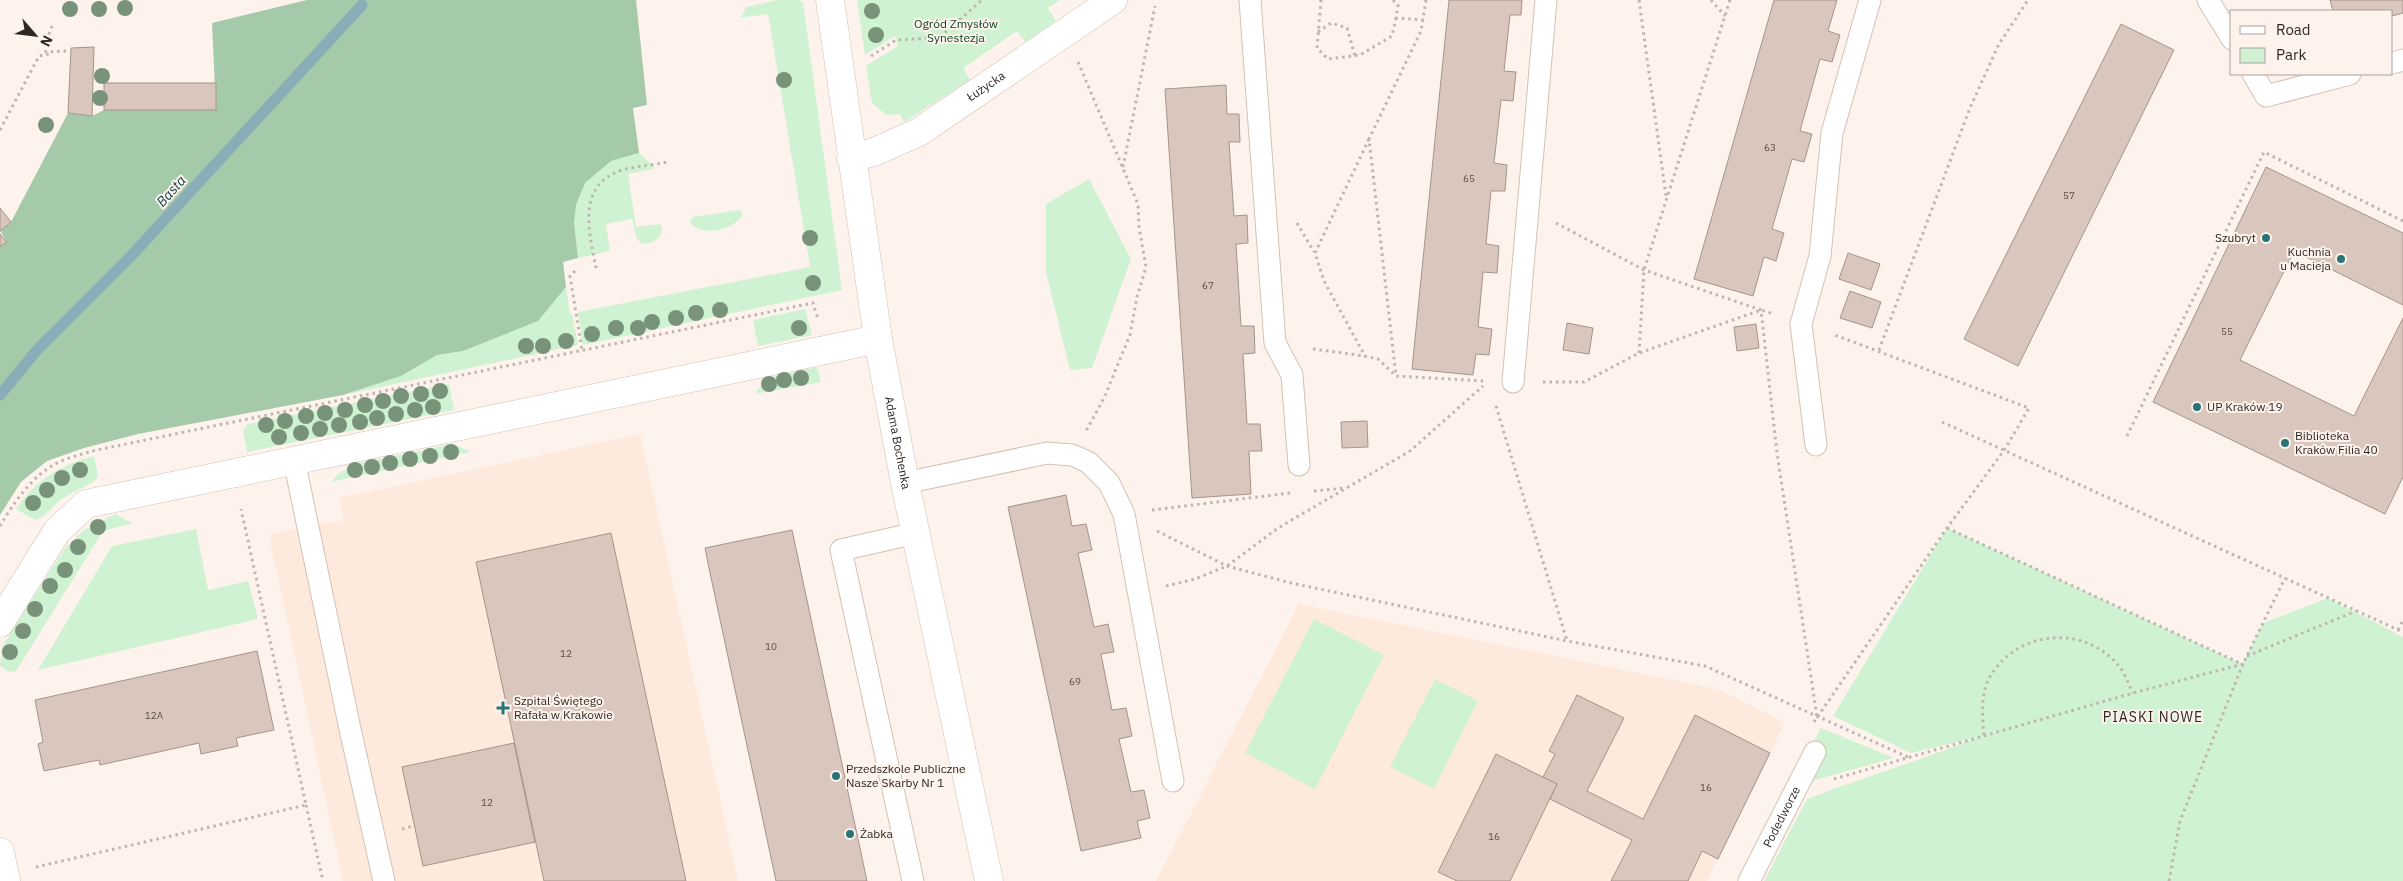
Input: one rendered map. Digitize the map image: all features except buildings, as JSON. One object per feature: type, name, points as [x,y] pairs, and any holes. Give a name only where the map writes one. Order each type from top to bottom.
[{"type":"street","name":"Adama Bochenka","points":[[830,0],[878,339],[905,483],[989,881]]},
{"type":"street","name":"Łużycka","points":[[851,158],[874,152],[919,132],[1113,0]]},
{"type":"street","points":[[0,623],[57,531],[86,504],[878,339]]},
{"type":"lane","points":[[1250,0],[1275,343],[1292,375],[1299,466]]},
{"type":"lane","points":[[1512,382],[1546,0]]},
{"type":"lane","points":[[1816,444],[1802,324],[1820,256],[1832,133],[1870,0]]},
{"type":"lane","points":[[2208,0],[2230,36]]},
{"type":"lane","points":[[2254,75],[2266,96],[2346,75]]},
{"type":"lane","points":[[905,483],[1047,452],[1072,455],[1088,462],[1109,483],[1124,514],[1173,781]]},
{"type":"lane","points":[[294,460],[384,881]]},
{"type":"lane","points":[[913,881],[841,550],[916,533]]},
{"type":"lane","name":"Podedworze","points":[[1749,881],[1815,752]]},
{"type":"path","points":[[940,38],[982,0]]},
{"type":"path","points":[[1320,0],[1317,48],[1328,59],[1354,56],[1392,36],[1398,5],[1393,0]]},
{"type":"path","points":[[1365,356],[1324,281],[1315,253],[1421,31],[1426,0]]},
{"type":"path","points":[[1639,0],[1666,199]]},
{"type":"path","points":[[1711,0],[1725,16]]},
{"type":"path","points":[[1331,352],[1378,359],[1396,376],[1512,382],[1584,382],[1639,353],[1644,270],[1730,0]]},
{"type":"path","points":[[1879,350],[1970,108],[1999,44],[2028,0]]},
{"type":"path","points":[[1122,169],[1155,6]]},
{"type":"path","points":[[1396,18],[1424,20]]},
{"type":"path","points":[[1318,32],[1331,23],[1347,28],[1354,56]]},
{"type":"path","points":[[52,26],[44,48],[46,52],[67,51]]},
{"type":"path","points":[[868,58],[896,40],[965,36]]},
{"type":"path","points":[[0,130],[39,56],[48,54],[48,51]]},
{"type":"path","points":[[1072,455],[1104,398],[1130,335],[1137,297],[1146,267],[1139,227],[1138,204],[1077,59]]},
{"type":"path","points":[[1369,139],[1396,376]]},
{"type":"path","points":[[2127,436],[2264,152],[2403,221]]},
{"type":"path","points":[[596,268],[588,225],[589,204],[596,188],[609,176],[622,170],[668,162]]},
{"type":"path","points":[[1528,208],[1644,270],[1760,310],[1777,453],[1817,717]]},
{"type":"path","points":[[575,272],[570,276],[582,350]]},
{"type":"path","points":[[0,526],[28,487],[54,464],[92,451],[813,303],[820,327]]},
{"type":"path","points":[[1139,592],[1195,579],[1227,566],[1278,528],[1410,451],[1488,381]]},
{"type":"path","points":[[1488,381],[1567,641]]},
{"type":"path","points":[[1817,717],[1947,528],[2005,449],[2029,408]]},
{"type":"path","points":[[1942,422],[2005,449],[2403,632]]},
{"type":"path","points":[[1312,491],[1348,487]]},
{"type":"path","points":[[1124,514],[1294,493]]},
{"type":"path","points":[[241,510],[323,881]]},
{"type":"path","points":[[1124,514],[1227,566],[1291,584],[1567,641],[1705,666],[1910,758]]},
{"type":"path","points":[[1947,528],[2243,664]]},
{"type":"path","points":[[2169,881],[2180,821],[2246,656],[2285,578]]},
{"type":"path","points":[[2246,656],[2356,610]]},
{"type":"path","points":[[2398,630],[2403,620]]},
{"type":"path","points":[[1984,735],[1981,705],[1991,676],[2010,653],[2037,639],[2068,637],[2096,646],[2119,666],[2133,693]]},
{"type":"path","points":[[1864,770],[2133,693],[2243,664]]},
{"type":"path","points":[[4,869],[306,805]]},
{"type":"shaded area","name":"Szpital Świętego Rafała w Krakowie","points":[[640,434],[738,881],[343,881],[269,535],[324,522],[326,524],[344,520],[339,498]]},
{"type":"shaded area","points":[[1299,604],[1717,689],[1785,723],[1707,881],[1156,881]]},
{"type":"green space","points":[[307,0],[636,0],[647,105],[633,108],[639,153],[611,161],[585,183],[576,205],[574,223],[578,258],[563,262],[566,287],[538,321],[463,351],[437,355],[401,376],[343,395],[138,434],[84,448],[47,461],[21,482],[0,515],[0,247],[7,242],[0,231],[11,222],[68,113],[92,116],[104,110],[216,110],[212,23]]},
{"type":"green space","points":[[778,0],[797,0],[803,2],[842,290],[583,345],[578,312],[810,267],[768,14],[741,18],[746,7]]},
{"type":"green space","name":"Ogród Zmysłów Synestezja","points":[[857,0],[1060,0],[1048,8],[1056,21],[1025,42],[1017,31],[963,68],[970,80],[904,122],[900,114],[886,115],[872,103],[866,66],[898,46],[895,36],[865,55]]},
{"type":"green space","points":[[639,153],[654,166],[653,169],[628,174],[636,227],[659,224],[662,226],[661,234],[656,240],[642,244],[637,239],[632,219],[606,224],[610,251],[578,258],[574,223],[576,205],[585,183],[611,161]]},
{"type":"green space","points":[[1089,179],[1131,259],[1092,368],[1070,370],[1046,272],[1046,204]]},
{"type":"green space","points":[[739,210],[743,213],[739,219],[726,228],[718,230],[701,230],[690,221],[693,217]]},
{"type":"green space","points":[[566,287],[570,314],[572,314],[578,345],[343,395],[401,376],[437,355],[463,351],[538,321]]},
{"type":"green space","points":[[805,309],[812,335],[758,346],[753,320]]},
{"type":"green space","points":[[817,367],[821,382],[755,394],[767,378]]},
{"type":"green space","points":[[449,384],[454,410],[247,452],[243,431],[247,424]]},
{"type":"green space","points":[[453,444],[471,452],[331,482],[338,474],[355,464]]},
{"type":"green space","points":[[94,456],[98,477],[62,499],[42,516],[35,520],[16,509],[40,482],[50,475],[82,459]]},
{"type":"green space","points":[[115,514],[133,523],[103,531],[16,671],[9,672],[0,666],[2,647],[65,548],[84,530]]},
{"type":"green space","points":[[1947,528],[2242,664],[2263,623],[2328,598],[2403,637],[2403,881],[1764,881],[1807,799],[1978,737],[1911,753],[1833,716]]},
{"type":"green space","points":[[196,529],[208,590],[248,581],[258,619],[38,670],[112,546]]},
{"type":"green space","points":[[1314,619],[1384,655],[1315,789],[1245,753]]},
{"type":"green space","points":[[1435,679],[1478,701],[1434,789],[1390,767]]},
{"type":"green space","points":[[1821,728],[1894,758],[1808,782],[1826,748],[1814,741]]},
{"type":"waterway","name":"Basta","points":[[0,395],[37,350],[132,255],[362,5]]},
{"type":"place","name":"Szubryt","points":[[2266,238]]},
{"type":"place","name":"Kuchnia u Macieja","points":[[2341,259]]},
{"type":"place","name":"UP Kraków 19","points":[[2197,407]]},
{"type":"place","name":"Biblioteka Kraków Filia 40","points":[[2285,443]]},
{"type":"place","name":"Szpital Świętego Rafała w Krakowie","points":[[503,708]]},
{"type":"place","name":"Przedszkole Publiczne Nasze Skarby Nr 1","points":[[836,776]]},
{"type":"place","name":"Żabka","points":[[850,834]]},
{"type":"district","name":"PIASKI NOWE","points":[[2153,717]]}]
